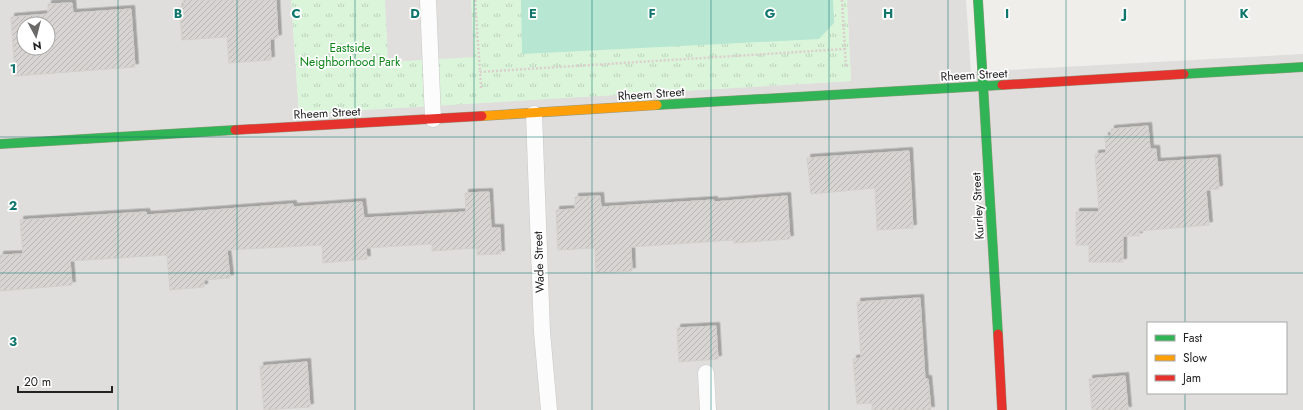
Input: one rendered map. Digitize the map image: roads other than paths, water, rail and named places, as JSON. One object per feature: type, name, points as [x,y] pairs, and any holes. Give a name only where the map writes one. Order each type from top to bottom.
[{"type":"street","name":"Kurrley Street","points":[[978,0],[1002,410]]},
{"type":"street","name":"Rheem Street","points":[[0,144],[534,114],[1303,67]]},
{"type":"lane","points":[[428,0],[433,119]]},
{"type":"lane","name":"Wade Street","points":[[534,114],[542,332],[549,410]]},
{"type":"lane","points":[[706,373],[708,410]]},
{"type":"park label","name":"Eastside Neighborhood Park","points":[[350,55]]}]
